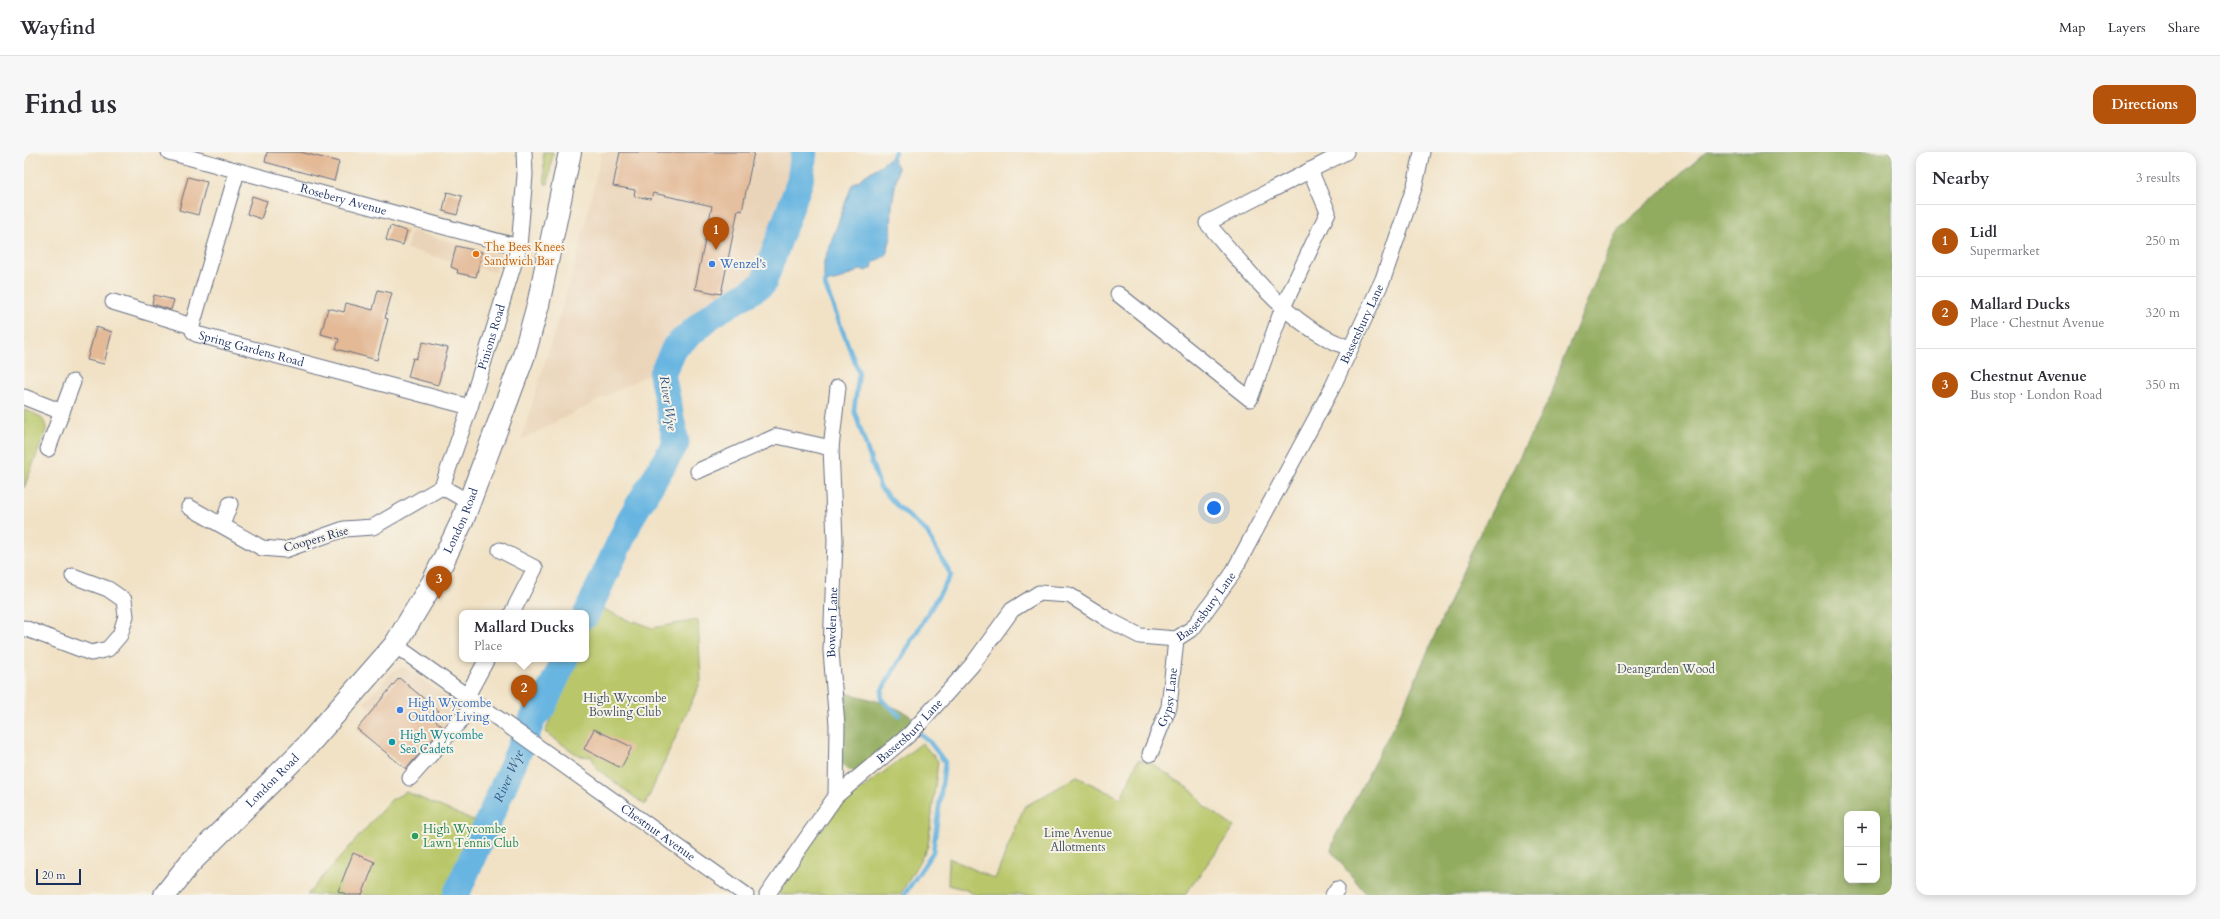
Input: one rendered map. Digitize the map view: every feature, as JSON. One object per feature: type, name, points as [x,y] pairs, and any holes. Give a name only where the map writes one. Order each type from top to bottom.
[{"type":"main road","name":"London Road","points":[[165,895],[190,863],[307,746],[395,645],[433,582],[469,502],[524,355],[538,305],[570,152]]},
{"type":"street","name":"Rosebery Avenue","points":[[168,152],[237,172],[519,247]]},
{"type":"street","name":"Pinions Road","points":[[442,487],[470,407],[519,247],[525,175],[524,152]]},
{"type":"street","points":[[1346,152],[1207,223],[1283,307],[1330,341],[1350,348]]},
{"type":"street","name":"Bassetsbury Lane","points":[[767,895],[836,796],[910,734],[972,665],[1012,610],[1039,594],[1069,595],[1109,620],[1140,636],[1176,639],[1193,628],[1231,576],[1332,388],[1383,279],[1415,185],[1422,152]]},
{"type":"street","points":[[1118,294],[1250,399],[1283,307],[1328,212],[1310,170]]},
{"type":"street","name":"Spring Gardens Road","points":[[237,172],[192,326],[196,334],[470,407]]},
{"type":"street","points":[[113,302],[192,326]]},
{"type":"street","points":[[48,449],[73,382]]},
{"type":"street","name":"Bowden Lane","points":[[836,796],[837,725],[832,651],[835,540],[831,448],[838,387]]},
{"type":"street","points":[[24,397],[62,412]]},
{"type":"street","points":[[698,471],[777,436],[831,448]]},
{"type":"street","points":[[442,487],[469,502]]},
{"type":"street","name":"Coopers Rise","points":[[189,506],[262,548],[285,550],[344,529],[373,527],[442,487]]},
{"type":"street","points":[[222,525],[230,504]]},
{"type":"street","points":[[500,550],[535,568],[514,610]]},
{"type":"street","points":[[24,628],[91,653],[108,650],[120,635],[126,616],[124,600],[108,589],[73,576]]},
{"type":"street","name":"Gypsy Lane","points":[[1150,754],[1169,707],[1176,639]]},
{"type":"street","name":"Chestnut Avenue","points":[[395,645],[746,895]]},
{"type":"street","points":[[410,778],[472,700],[486,662]]},
{"type":"shaded area","points":[[602,152],[802,152],[802,157],[797,181],[774,244],[765,257],[760,273],[751,283],[699,313],[667,339],[658,355],[657,370],[521,440],[578,255]]},
{"type":"shaded area","points":[[411,231],[500,255],[495,272],[406,249]]},
{"type":"shaded area","points":[[402,667],[463,709],[426,755],[364,703],[393,671]]},
{"type":"green space","points":[[543,152],[553,152],[548,184],[545,184]]},
{"type":"green space","name":"Deangarden Wood","points":[[1706,152],[1892,152],[1892,895],[1367,895],[1331,851],[1335,837],[1402,710],[1476,541],[1552,394],[1562,362],[1617,230]]},
{"type":"green space","points":[[24,410],[39,416],[46,425],[46,430],[24,488]]},
{"type":"green space","name":"High Wycombe Bowling Club","points":[[597,606],[634,623],[635,621],[652,628],[698,620],[701,681],[645,805],[596,768],[592,757],[579,756],[545,732],[574,662],[589,662],[589,626]]},
{"type":"green space","points":[[838,691],[890,706],[909,715],[916,721],[857,772],[849,770],[842,765]]},
{"type":"green space","points":[[922,743],[938,761],[928,846],[900,895],[779,895],[780,890],[801,855],[842,804]]},
{"type":"green space","name":"Lime Avenue Allotments","points":[[1138,760],[1151,763],[1195,793],[1204,806],[1234,827],[1185,895],[976,895],[964,889],[948,885],[949,858],[995,879],[1024,807],[1077,777],[1121,798]]},
{"type":"green space","name":"High Wycombe Lawn Tennis Club","points":[[406,792],[477,822],[446,895],[307,895],[391,800]]},
{"type":"water","points":[[892,157],[898,167],[892,205],[891,237],[886,255],[873,263],[872,268],[865,271],[862,269],[838,280],[824,283],[824,261],[852,185]]},
{"type":"building","points":[[267,152],[300,152],[339,162],[334,181],[265,162]]},
{"type":"building","points":[[620,152],[754,152],[742,211],[738,210],[721,294],[695,289],[712,206],[653,193],[651,199],[634,196],[635,190],[613,186]]},
{"type":"building","points":[[188,177],[207,182],[198,215],[179,210]]},
{"type":"building","points":[[447,192],[462,196],[457,215],[443,211]]},
{"type":"building","points":[[252,196],[267,201],[261,219],[247,214]]},
{"type":"building","points":[[390,226],[407,231],[403,245],[386,240]]},
{"type":"building","points":[[456,246],[482,252],[476,277],[457,273],[458,270],[451,267]]},
{"type":"building","points":[[378,290],[392,293],[385,318],[388,319],[377,360],[336,349],[339,339],[321,334],[328,308],[344,312],[346,303],[373,310]]},
{"type":"building","points":[[154,295],[174,300],[171,310],[152,304]]},
{"type":"building","points":[[96,327],[112,332],[104,364],[87,360]]},
{"type":"building","points":[[423,342],[448,348],[438,385],[408,377],[413,358],[416,359]]},
{"type":"building","points":[[399,678],[439,711],[433,718],[443,727],[406,769],[357,729]]},
{"type":"building","points":[[594,729],[632,747],[621,768],[584,749]]},
{"type":"building","points":[[353,853],[375,862],[362,895],[348,895],[338,891]]},
{"type":"waterway","name":"River Wye","points":[[588,610],[632,516],[676,443],[662,374],[675,347],[713,314],[763,284],[800,181],[804,152]]},
{"type":"waterway","points":[[890,161],[895,152]]},
{"type":"waterway","points":[[826,278],[824,283],[859,373],[854,410],[880,487],[898,507],[926,531],[951,575],[882,690],[881,699],[899,715]]},
{"type":"waterway","name":"River Wye","points":[[456,895],[534,716],[542,708],[564,662]]},
{"type":"waterway","points":[[904,895],[933,852],[945,762],[929,741],[919,733]]},
{"type":"place","name":"Lidl","points":[[716,250]]},
{"type":"place","name":"The Bees Knees Sandwich Bar","points":[[476,254]]},
{"type":"place","name":"Wenzel's","points":[[712,264]]},
{"type":"place","name":"Chestnut Avenue","points":[[439,599]]},
{"type":"place","name":"Mallard Ducks","points":[[524,708]]},
{"type":"place","name":"High Wycombe Outdoor Living","points":[[400,710]]},
{"type":"place","name":"High Wycombe Sea Cadets","points":[[392,742]]},
{"type":"place","name":"High Wycombe Lawn Tennis Club","points":[[415,836]]}]
